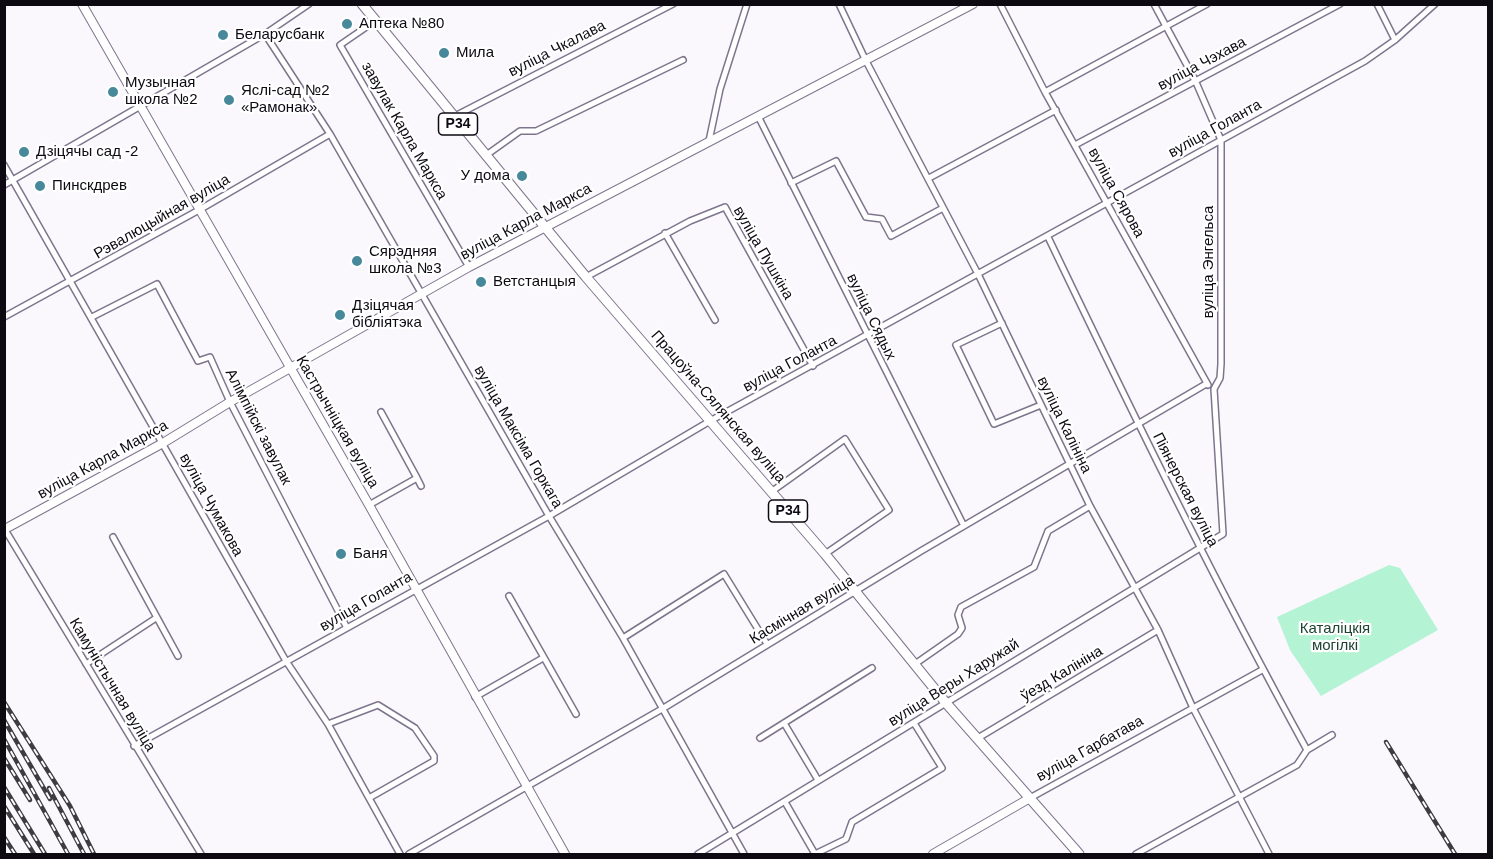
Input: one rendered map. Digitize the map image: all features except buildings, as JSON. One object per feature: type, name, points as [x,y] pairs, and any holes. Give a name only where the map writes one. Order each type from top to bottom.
[{"type":"main road","name":"Працоўна-Сялянская вуліца","points":[[362,4],[452,117],[586,277],[825,554],[946,702],[1079,855]]},
{"type":"street","name":"Кастрычніцкая вуліца","points":[[82,4],[369,505],[565,855]]},
{"type":"street","points":[[4,185],[265,34],[309,4]]},
{"type":"street","name":"вуліца Чкалава","points":[[452,117],[673,4]]},
{"type":"street","points":[[708,142],[723,79],[747,4]]},
{"type":"street","name":"вуліца Калініна","points":[[839,4],[866,61],[978,274],[1090,506],[1158,630],[1193,708],[1269,855]]},
{"type":"street","name":"вуліца Карла Маркса","points":[[5,529],[163,443],[230,402],[291,370],[469,267],[708,142],[759,118],[973,4]]},
{"type":"street","name":"вуліца Сярова","points":[[1000,4],[1045,92],[1108,202],[1206,384],[1214,389]]},
{"type":"street","name":"вуліца Энгельса","points":[[1154,4],[1195,80],[1221,140],[1221,365],[1220,378],[1214,389],[1223,534]]},
{"type":"street","points":[[1045,92],[1207,4]]},
{"type":"street","name":"вуліца Чэхава","points":[[1075,145],[1340,4]]},
{"type":"street","points":[[1377,4],[1395,40]]},
{"type":"street","name":"вуліца Голанта","points":[[134,746],[415,588],[549,516],[710,421],[1365,61],[1395,40],[1435,4]]},
{"type":"street","name":"завулак Карла Маркса","points":[[375,21],[340,45],[469,267]]},
{"type":"street","name":"вуліца Максіма Горкага","points":[[265,34],[330,134],[549,516],[623,638],[744,855]]},
{"type":"street","points":[[485,156],[520,132],[536,131],[683,60]]},
{"type":"street","points":[[929,178],[1056,110]]},
{"type":"street","name":"вуліца Сядых","points":[[759,118],[964,526]]},
{"type":"street","name":"Рэвалюцыйная вуліца","points":[[4,317],[71,282],[330,134]]},
{"type":"street","points":[[791,183],[836,161],[866,217],[882,219],[891,236],[943,208]]},
{"type":"street","name":"вуліца Чумакова","points":[[4,165],[286,661],[328,724],[400,855]]},
{"type":"street","name":"вуліца Пушкіна","points":[[586,277],[665,233],[725,207],[813,366]]},
{"type":"street","points":[[665,233],[715,320]]},
{"type":"street","name":"Піянерская вуліца","points":[[1048,237],[1138,423],[1263,670],[1307,750]]},
{"type":"street","name":"Алімпійскі завулак","points":[[92,317],[157,284],[198,361],[210,357],[230,402],[347,628]]},
{"type":"street","points":[[1002,323],[956,345],[994,424],[1041,405]]},
{"type":"street","name":"Касмічная вуліца","points":[[409,855],[662,709],[964,526],[1206,384]]},
{"type":"street","points":[[381,412],[421,486]]},
{"type":"street","points":[[771,492],[845,439],[889,510],[825,554]]},
{"type":"street","points":[[369,505],[417,478]]},
{"type":"street","points":[[915,664],[958,634],[962,628],[958,615],[961,607],[1034,567],[1048,531],[1090,506]]},
{"type":"street","name":"Камуністычная вуліца","points":[[5,529],[201,855]]},
{"type":"street","name":"вуліца Веры Харужай","points":[[698,855],[1134,586],[1223,534]]},
{"type":"street","points":[[113,537],[178,656]]},
{"type":"street","points":[[623,638],[724,574],[767,644]]},
{"type":"street","points":[[509,596],[576,714]]},
{"type":"street","points":[[86,664],[156,618]]},
{"type":"street","name":"ўезд Калініна","points":[[978,738],[1158,630]]},
{"type":"street","points":[[475,697],[543,658]]},
{"type":"street","points":[[760,738],[872,668]]},
{"type":"street","name":"вуліца Гарбатава","points":[[933,855],[1030,798],[1263,670]]},
{"type":"street","points":[[328,724],[378,705],[415,728],[434,756],[434,761],[369,798]]},
{"type":"street","points":[[784,723],[818,780]]},
{"type":"street","points":[[785,802],[815,854],[846,839],[852,822],[942,768],[914,723]]},
{"type":"street","points":[[1136,855],[1297,765],[1307,750],[1332,735]]},
{"type":"green space","name":"Каталіцкія могілкі","points":[[1389,565],[1400,568],[1438,630],[1321,696],[1290,650],[1277,617]]},
{"type":"railway","points":[[4,702],[70,806],[94,854]]},
{"type":"railway","points":[[4,720],[50,799]]},
{"type":"railway","points":[[4,739],[68,854]]},
{"type":"railway","points":[[1386,742],[1455,854]]},
{"type":"railway","points":[[4,758],[30,800]]},
{"type":"railway","points":[[4,787],[45,854]]},
{"type":"railway","points":[[49,788],[84,854]]},
{"type":"railway","points":[[4,806],[34,854]]},
{"type":"railway","points":[[4,837],[15,854]]},
{"type":"place","name":"Аптека №80","points":[[347,24]]},
{"type":"place","name":"Беларусбанк","points":[[223,35]]},
{"type":"place","name":"Мила","points":[[444,53]]},
{"type":"place","name":"Музычная школа №2","points":[[113,92]]},
{"type":"place","name":"Яслі-сад №2 «Рамонак»","points":[[229,100]]},
{"type":"place","name":"Дзіцячы сад -2","points":[[24,152]]},
{"type":"place","name":"У дома","points":[[522,176]]},
{"type":"place","name":"Пинскдрев","points":[[40,186]]},
{"type":"place","name":"Сярэдняя школа №3","points":[[357,261]]},
{"type":"place","name":"Ветстанцыя","points":[[481,282]]},
{"type":"place","name":"Дзіцячая бібліятэка","points":[[340,315]]},
{"type":"place","name":"Баня","points":[[341,554]]}]
